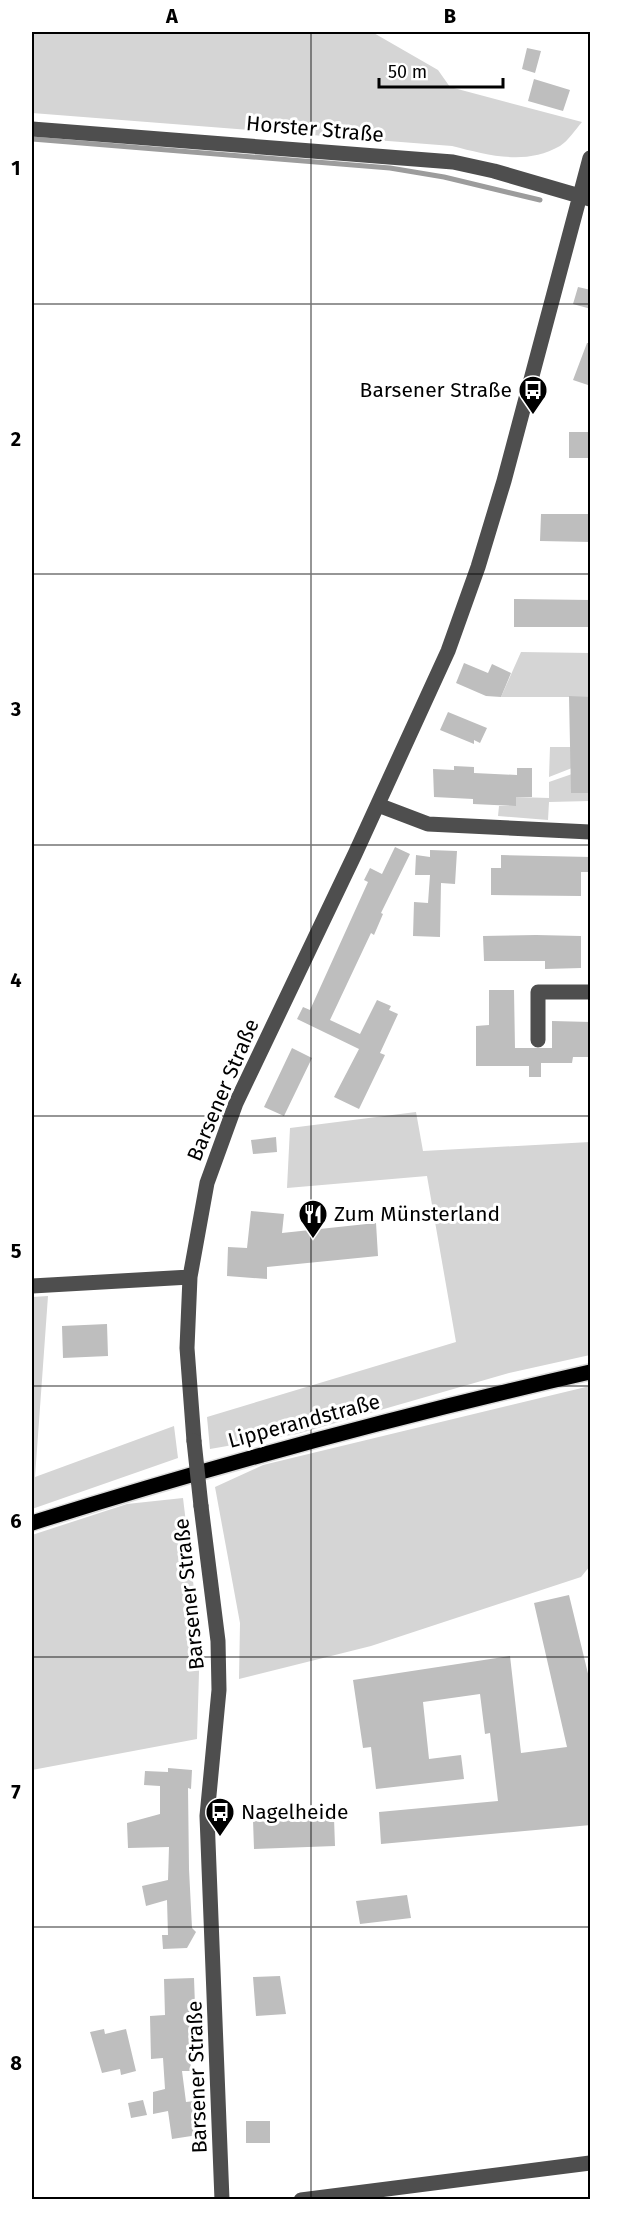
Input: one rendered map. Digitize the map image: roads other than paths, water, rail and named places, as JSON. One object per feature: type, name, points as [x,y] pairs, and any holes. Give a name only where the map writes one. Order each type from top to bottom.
[{"type":"main road","name":"Lipperandstraße","points":[[32,1523],[229,1462],[470,1399],[591,1371]]},
{"type":"street","name":"Horster Straße","points":[[32,129],[453,162],[494,171],[585,197]]},
{"type":"street","name":"Barsener Straße","points":[[222,2199],[207,1816],[219,1690],[218,1641],[194,1442],[186,1348],[190,1276],[207,1183],[228,1124],[448,651],[478,567],[585,197],[591,158]]},
{"type":"street","points":[[378,805],[428,824],[591,832]]},
{"type":"street","points":[[538,1040],[538,992],[591,992]]},
{"type":"street","points":[[32,1286],[190,1276]]},
{"type":"street","points":[[301,2199],[591,2163]]},
{"type":"waterway","points":[[32,139],[390,168],[444,177],[540,200]]},
{"type":"place","name":"Barsener Straße","points":[[533,416]]},
{"type":"place","name":"Zum Münsterland","points":[[313,1240]]},
{"type":"place","name":"Nagelheide","points":[[220,1838]]}]
